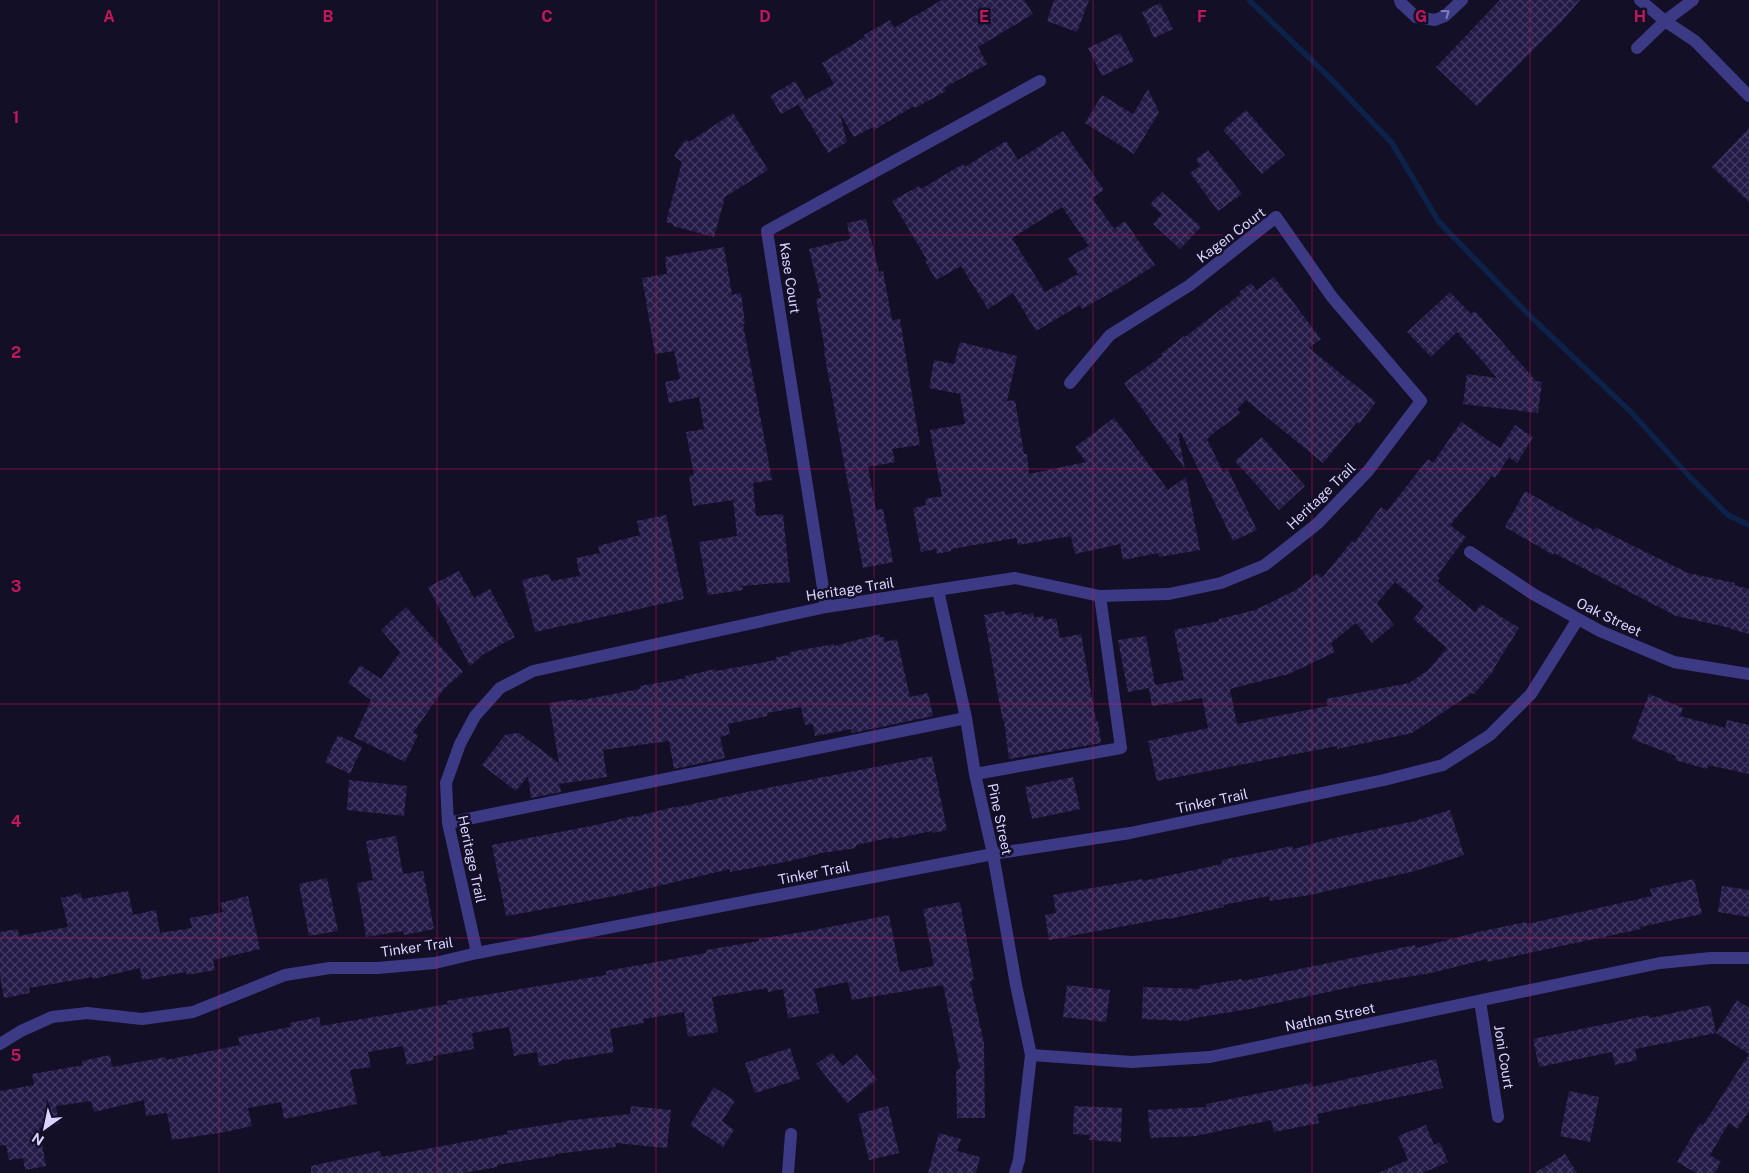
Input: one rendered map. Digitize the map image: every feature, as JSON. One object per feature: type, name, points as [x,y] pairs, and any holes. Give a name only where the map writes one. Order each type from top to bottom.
[{"type":"street","points":[[1400,0],[1416,17],[1435,20],[1445,16],[1462,0]]},
{"type":"street","points":[[1640,0],[1665,22],[1695,41],[1749,96]]},
{"type":"street","points":[[1636,48],[1693,0]]},
{"type":"street","name":"Kase Court","points":[[826,607],[767,231],[1040,81]]},
{"type":"street","name":"Kagen Court","points":[[1070,383],[1110,335],[1190,285],[1276,217],[1332,297],[1421,401]]},
{"type":"street","name":"Heritage Trail","points":[[477,953],[448,823],[446,783],[460,744],[475,716],[500,688],[532,671],[826,607],[1015,578],[1100,596],[1169,594],[1220,583],[1265,566],[1317,524],[1362,478],[1421,401]]},
{"type":"street","name":"Oak Street","points":[[1470,552],[1532,594],[1600,631],[1674,662],[1749,674]]},
{"type":"street","name":"Pine Street","points":[[938,590],[966,718],[975,774],[993,854],[1016,985],[1031,1055]]},
{"type":"street","points":[[975,774],[1121,748],[1100,596]]},
{"type":"street","name":"Tinker Trail","points":[[0,1044],[21,1031],[52,1017],[87,1013],[142,1019],[193,1012],[285,974],[330,968],[377,968],[435,963],[477,953],[993,854],[1130,834],[1384,780],[1443,765],[1490,735],[1531,694],[1578,619]]},
{"type":"street","points":[[448,823],[966,718]]},
{"type":"street","name":"Nathan Street","points":[[1031,1055],[1132,1062],[1210,1057],[1660,963],[1711,958],[1749,958]]},
{"type":"street","name":"Joni Court","points":[[1480,1001],[1498,1117]]},
{"type":"street","points":[[1015,1173],[1019,1160],[1031,1055]]},
{"type":"street","points":[[788,1173],[791,1134]]},
{"type":"building","points":[[942,0],[1024,0],[1033,14],[978,47],[987,64],[944,88],[946,91],[915,108],[914,106],[874,130],[873,127],[854,137],[840,114],[847,142],[828,153],[798,104],[834,84],[822,63],[890,20],[894,28]]},
{"type":"building","points":[[1054,0],[1089,0],[1077,32],[1047,21]]},
{"type":"building","points":[[1500,0],[1580,0],[1565,18],[1477,106],[1436,67]]},
{"type":"building","points":[[1160,3],[1173,29],[1154,38],[1142,12]]},
{"type":"building","points":[[1120,33],[1134,61],[1102,76],[1088,48]]},
{"type":"building","points":[[795,81],[806,100],[781,114],[770,96]]},
{"type":"building","points":[[1148,89],[1159,112],[1134,154],[1085,123],[1102,95],[1133,114]]},
{"type":"building","points":[[1246,110],[1285,155],[1262,174],[1223,130]]},
{"type":"building","points":[[733,113],[768,170],[725,197],[714,237],[673,226],[673,224],[666,222],[682,162],[674,156],[686,139],[689,142]]},
{"type":"building","points":[[1749,128],[1749,202],[1712,167]]},
{"type":"building","points":[[1063,131],[1104,190],[1092,198],[1114,229],[1125,221],[1155,265],[1082,309],[1080,305],[1036,331],[1013,293],[988,309],[961,266],[936,280],[925,261],[927,260],[892,201],[919,186],[921,189],[963,164],[965,167],[1006,141],[1018,160]],"holes":[[[1062,207],[1089,246],[1068,258],[1078,274],[1045,292],[1012,238]]]},
{"type":"building","points":[[1208,150],[1242,194],[1218,211],[1190,173],[1200,166],[1196,159]]},
{"type":"building","points":[[1162,192],[1201,227],[1180,249],[1153,224],[1162,214],[1150,204]]},
{"type":"building","points":[[866,219],[879,272],[883,271],[892,320],[900,319],[920,445],[892,449],[895,462],[868,467],[876,510],[883,509],[893,562],[863,568],[824,351],[816,299],[821,298],[809,249],[850,239],[847,223]]},
{"type":"building","points":[[724,247],[732,295],[741,293],[745,324],[743,324],[772,480],[753,483],[756,516],[783,514],[790,582],[742,586],[743,590],[708,595],[699,542],[737,536],[733,500],[693,506],[689,476],[694,475],[686,432],[704,429],[699,397],[669,403],[665,382],[680,379],[674,351],[655,354],[642,278],[667,274],[665,257]]},
{"type":"building","points":[[1274,277],[1321,339],[1309,348],[1376,402],[1359,424],[1357,422],[1323,463],[1246,400],[1237,409],[1241,413],[1207,439],[1223,472],[1227,468],[1257,530],[1233,541],[1181,433],[1178,434],[1185,469],[1124,383],[1162,356],[1161,354],[1241,294],[1239,292],[1251,283],[1257,290]]},
{"type":"building","points":[[1450,292],[1471,314],[1475,311],[1536,381],[1542,382],[1538,413],[1463,404],[1467,374],[1497,378],[1457,332],[1431,357],[1407,332]]},
{"type":"building","points":[[960,342],[1017,356],[1007,401],[1015,400],[1024,454],[1027,454],[1029,474],[1086,462],[1075,447],[1114,418],[1168,490],[1186,477],[1200,550],[1159,557],[1158,553],[1123,560],[1120,544],[1075,554],[1071,536],[1018,545],[1016,538],[951,549],[951,551],[937,554],[936,549],[921,552],[913,508],[926,505],[925,499],[942,496],[930,430],[965,424],[960,394],[929,388],[934,360],[954,364]]},
{"type":"building","points":[[1461,422],[1500,448],[1515,425],[1533,437],[1517,463],[1509,457],[1495,478],[1492,476],[1450,525],[1466,537],[1437,576],[1440,578],[1437,581],[1475,612],[1481,604],[1519,628],[1495,669],[1474,694],[1472,693],[1412,733],[1337,749],[1337,746],[1157,781],[1148,741],[1208,728],[1202,698],[1152,706],[1149,688],[1128,692],[1118,640],[1146,636],[1155,685],[1184,680],[1174,630],[1219,621],[1219,619],[1255,610],[1296,590],[1318,573],[1322,578],[1352,541],[1354,543],[1381,507],[1387,511],[1428,459],[1433,463]],"holes":[[[1395,582],[1424,606],[1413,619],[1447,648],[1428,670],[1409,683],[1326,699],[1328,706],[1237,724],[1230,689],[1289,674],[1335,652],[1331,643],[1356,623],[1372,643],[1394,625],[1377,603]]]},
{"type":"building","points":[[1262,437],[1305,486],[1279,510],[1235,461]]},
{"type":"building","points":[[1525,491],[1594,530],[1595,527],[1688,573],[1735,583],[1734,585],[1749,589],[1749,634],[1731,628],[1676,616],[1554,553],[1553,555],[1505,527]]},
{"type":"building","points":[[666,515],[684,599],[535,632],[522,580],[549,574],[551,581],[580,576],[576,558],[600,553],[598,546],[640,535],[637,521]]},
{"type":"building","points":[[459,571],[474,598],[490,589],[515,637],[484,654],[470,666],[428,587]]},
{"type":"building","points":[[406,607],[463,672],[443,690],[413,733],[418,735],[405,762],[354,737],[371,700],[348,683],[360,665],[381,679],[400,652],[381,630]]},
{"type":"building","points":[[1005,611],[1005,615],[1022,612],[1022,615],[1033,613],[1034,618],[1043,616],[1044,620],[1056,618],[1060,638],[1081,634],[1101,743],[1009,759],[1004,721],[984,615]]},
{"type":"building","points":[[880,634],[880,637],[884,637],[885,642],[897,639],[910,697],[928,693],[933,716],[852,733],[851,729],[815,736],[813,724],[805,725],[801,707],[767,713],[768,716],[728,724],[730,734],[720,737],[725,758],[674,769],[669,741],[603,750],[607,777],[559,784],[561,792],[531,798],[528,776],[516,791],[482,765],[505,735],[519,733],[559,763],[549,703],[576,699],[576,701],[640,689],[640,686],[686,678],[685,676],[715,669],[716,671],[776,660],[776,657],[790,655],[790,652],[834,644],[834,646]]},
{"type":"building","points":[[1649,694],[1683,708],[1680,716],[1725,728],[1727,720],[1749,725],[1749,774],[1708,765],[1707,769],[1675,760],[1676,756],[1632,739]]},
{"type":"building","points":[[338,735],[362,747],[350,774],[325,762]]},
{"type":"building","points":[[932,756],[947,830],[893,839],[893,837],[856,845],[856,848],[730,872],[730,869],[620,895],[506,916],[492,845]]},
{"type":"building","points":[[1073,777],[1080,809],[1032,819],[1025,787]]},
{"type":"building","points":[[349,780],[407,786],[404,816],[347,810]]},
{"type":"building","points":[[1450,810],[1464,855],[1415,871],[1310,895],[1270,901],[1269,896],[1223,905],[1224,907],[1169,919],[1049,940],[1045,915],[1056,913],[1053,895],[1143,879],[1143,881],[1222,864],[1222,860],[1292,846],[1293,849],[1338,837],[1415,821]]},
{"type":"building","points":[[396,836],[403,874],[423,871],[434,929],[404,935],[403,931],[366,937],[357,883],[373,880],[366,841]]},
{"type":"building","points":[[327,878],[338,931],[309,936],[299,884]]},
{"type":"building","points":[[1694,879],[1702,914],[1487,962],[1487,959],[1431,973],[1365,984],[1249,1009],[1189,1019],[1189,1021],[1142,1019],[1143,987],[1200,989],[1199,986],[1242,979],[1243,981],[1415,945],[1416,948],[1478,932],[1526,922],[1527,924],[1652,896],[1650,889]]},
{"type":"building","points":[[1722,886],[1749,890],[1749,917],[1718,912]]},
{"type":"building","points":[[128,891],[133,915],[156,910],[160,933],[192,928],[190,918],[223,912],[220,903],[248,896],[260,949],[213,960],[215,970],[187,975],[186,972],[142,980],[140,968],[93,979],[93,977],[29,988],[30,993],[4,998],[0,976],[0,932],[18,929],[19,936],[68,927],[61,898],[81,893],[82,899]]},
{"type":"building","points":[[960,902],[974,980],[970,981],[984,1043],[985,1118],[957,1118],[956,1070],[960,1069],[943,985],[852,1000],[848,982],[814,989],[819,1013],[788,1018],[783,989],[768,992],[767,988],[712,997],[718,1032],[688,1037],[684,1012],[644,1019],[644,1023],[610,1029],[614,1052],[539,1066],[537,1052],[514,1056],[509,1027],[472,1033],[474,1049],[433,1056],[434,1060],[407,1065],[403,1046],[368,1052],[371,1067],[350,1070],[357,1104],[284,1119],[281,1102],[248,1108],[252,1126],[225,1132],[172,1140],[167,1113],[146,1116],[144,1100],[94,1112],[91,1101],[56,1106],[59,1124],[39,1128],[46,1166],[25,1170],[23,1158],[9,1160],[6,1145],[0,1146],[0,1091],[34,1085],[32,1074],[83,1065],[82,1061],[110,1055],[112,1067],[166,1057],[166,1060],[240,1045],[238,1037],[290,1027],[290,1023],[319,1017],[321,1026],[448,1004],[447,1001],[606,975],[606,971],[706,953],[706,950],[889,915],[900,972],[934,966],[923,909]]},
{"type":"building","points":[[1067,985],[1110,990],[1106,1022],[1063,1017]]},
{"type":"building","points":[[1737,1000],[1749,1008],[1749,1054],[1716,1033]]},
{"type":"building","points":[[1710,1005],[1716,1033],[1635,1049],[1637,1060],[1615,1065],[1612,1052],[1539,1067],[1533,1039],[1649,1015],[1650,1018]]},
{"type":"building","points":[[790,1048],[800,1079],[755,1093],[745,1063]]},
{"type":"building","points":[[832,1053],[843,1066],[857,1054],[877,1079],[847,1103],[816,1064]]},
{"type":"building","points":[[1749,1054],[1749,1111],[1737,1129],[1729,1123],[1710,1155],[1721,1162],[1715,1173],[1696,1173],[1677,1162],[1700,1123],[1703,1125]]},
{"type":"building","points":[[1436,1059],[1443,1088],[1317,1114],[1319,1123],[1274,1132],[1271,1120],[1196,1136],[1150,1138],[1148,1110],[1207,1107],[1206,1104],[1311,1083],[1312,1087]]},
{"type":"building","points":[[714,1087],[735,1101],[722,1121],[734,1130],[723,1147],[690,1125]]},
{"type":"building","points":[[1569,1091],[1599,1097],[1590,1142],[1560,1136]]},
{"type":"building","points":[[631,1106],[671,1110],[667,1148],[615,1143],[616,1147],[555,1154],[555,1156],[497,1165],[497,1167],[463,1173],[311,1173],[311,1166],[380,1151],[382,1157],[508,1134],[507,1131],[564,1121],[630,1114]]},
{"type":"building","points":[[888,1106],[899,1153],[869,1160],[858,1114]]},
{"type":"building","points":[[1074,1106],[1122,1108],[1121,1142],[1089,1140],[1090,1135],[1073,1134]]},
{"type":"building","points":[[1426,1125],[1434,1145],[1440,1142],[1448,1162],[1422,1173],[1378,1173],[1408,1160],[1398,1136]]},
{"type":"building","points":[[939,1133],[961,1139],[957,1151],[980,1157],[976,1173],[928,1173]]},
{"type":"building","points":[[1565,1154],[1577,1173],[1535,1173]]},
{"type":"waterway","points":[[1249,0],[1329,77],[1392,143],[1439,222],[1528,314],[1631,412],[1690,477],[1728,515],[1749,525]]}]
